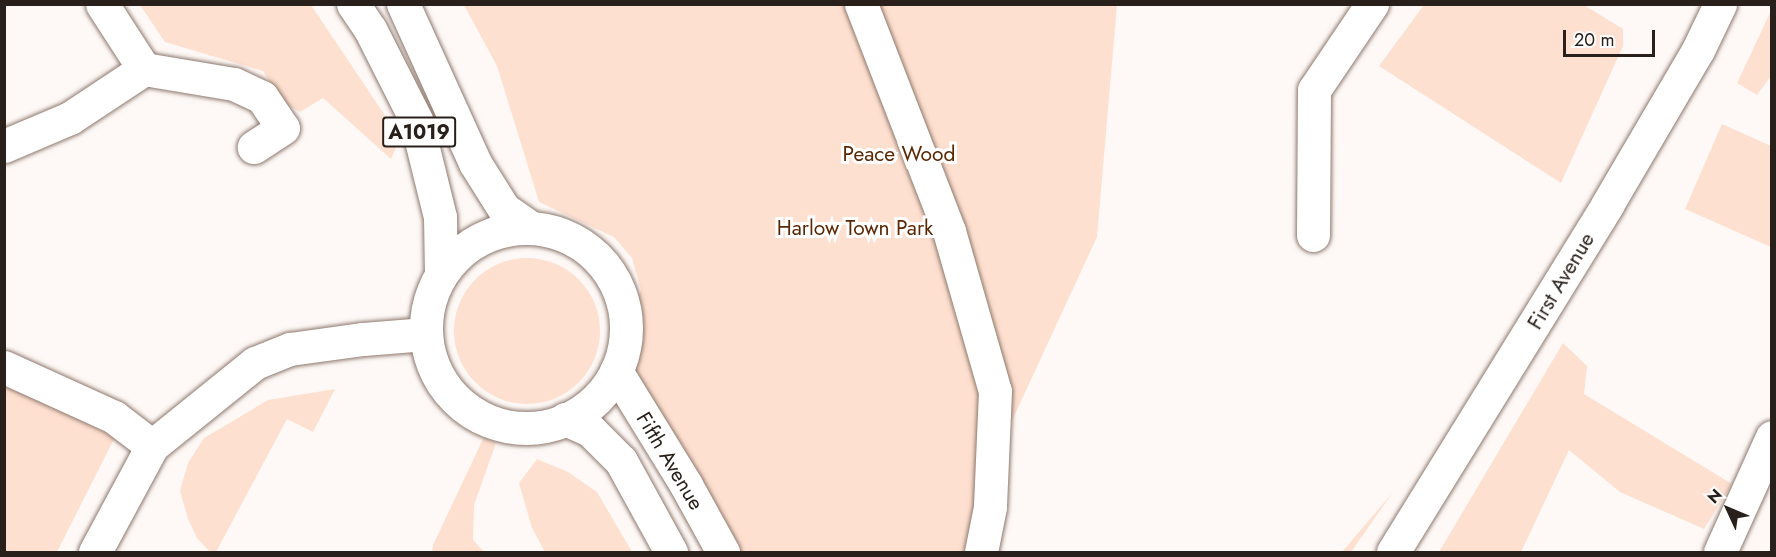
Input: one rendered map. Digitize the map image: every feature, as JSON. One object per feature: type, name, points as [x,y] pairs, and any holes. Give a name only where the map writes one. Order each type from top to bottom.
[{"type":"street","points":[[102,4],[144,69]]},
{"type":"street","name":"A1019","points":[[353,4],[370,29],[416,120],[440,217],[441,274]]},
{"type":"street","name":"A1019","points":[[403,4],[475,163],[504,209],[530,227]]},
{"type":"street","points":[[861,4],[949,231],[995,391],[990,507],[981,552]]},
{"type":"street","points":[[1313,235],[1314,90],[1372,4]]},
{"type":"street","name":"First Avenue","points":[[1394,552],[1607,205],[1698,50],[1720,4]]},
{"type":"street","points":[[4,146],[70,118],[144,69],[234,84],[262,97],[283,128],[254,147]]},
{"type":"street","points":[[530,227],[562,234],[591,251],[612,276],[624,307],[626,340],[616,371],[595,399],[565,419],[528,428],[496,423],[468,410],[440,380],[430,358],[426,334],[429,303],[441,274],[458,254],[480,239],[504,230],[530,227]]},
{"type":"street","points":[[94,552],[152,446],[255,363],[290,349],[363,339],[426,334]]},
{"type":"street","points":[[4,367],[114,417],[152,446]]},
{"type":"street","name":"Fifth Avenue","points":[[616,371],[686,485],[723,552]]},
{"type":"street","name":"Fifth Avenue","points":[[565,419],[590,430],[621,461],[671,552]]},
{"type":"street","points":[[1720,552],[1772,437]]},
{"type":"green space","points":[[140,5],[311,5],[400,138],[391,159],[323,98],[300,112],[282,102],[263,71],[165,42]]},
{"type":"green space","name":"Harlow Town Park","points":[[464,5],[1117,5],[1097,237],[1004,438],[964,552],[732,552],[616,371],[628,330],[624,324],[641,290],[632,258],[614,237],[539,202],[497,66]]},
{"type":"green space","points":[[1424,5],[1584,5],[1623,29],[1623,46],[1561,183],[1379,66]]},
{"type":"green space","points":[[1771,11],[1771,76],[1757,95],[1737,83]]},
{"type":"green space","points":[[1722,124],[1771,146],[1771,247],[1685,209]]},
{"type":"green space","points":[[527,258],[555,264],[578,280],[594,303],[600,331],[594,359],[578,382],[555,398],[527,404],[499,398],[476,382],[460,359],[454,331],[460,303],[476,280],[499,264]]},
{"type":"green space","points":[[1563,343],[1587,366],[1584,394],[1732,484],[1704,529],[1620,492],[1569,450],[1521,552],[1439,552]]},
{"type":"green space","points":[[4,384],[115,437],[57,552],[5,552]]},
{"type":"green space","points":[[335,389],[313,432],[287,419],[216,552],[210,552],[197,538],[188,519],[180,491],[188,463],[204,438],[268,400]]},
{"type":"green space","points":[[484,437],[496,443],[474,505],[473,540],[484,552],[432,552],[433,545]]},
{"type":"green space","points":[[537,459],[568,472],[597,492],[632,552],[545,552],[532,528],[519,483]]},
{"type":"green space","points":[[1393,492],[1351,552],[1342,552]]},
{"type":"park label","name":"Peace Wood","points":[[899,154]]}]
